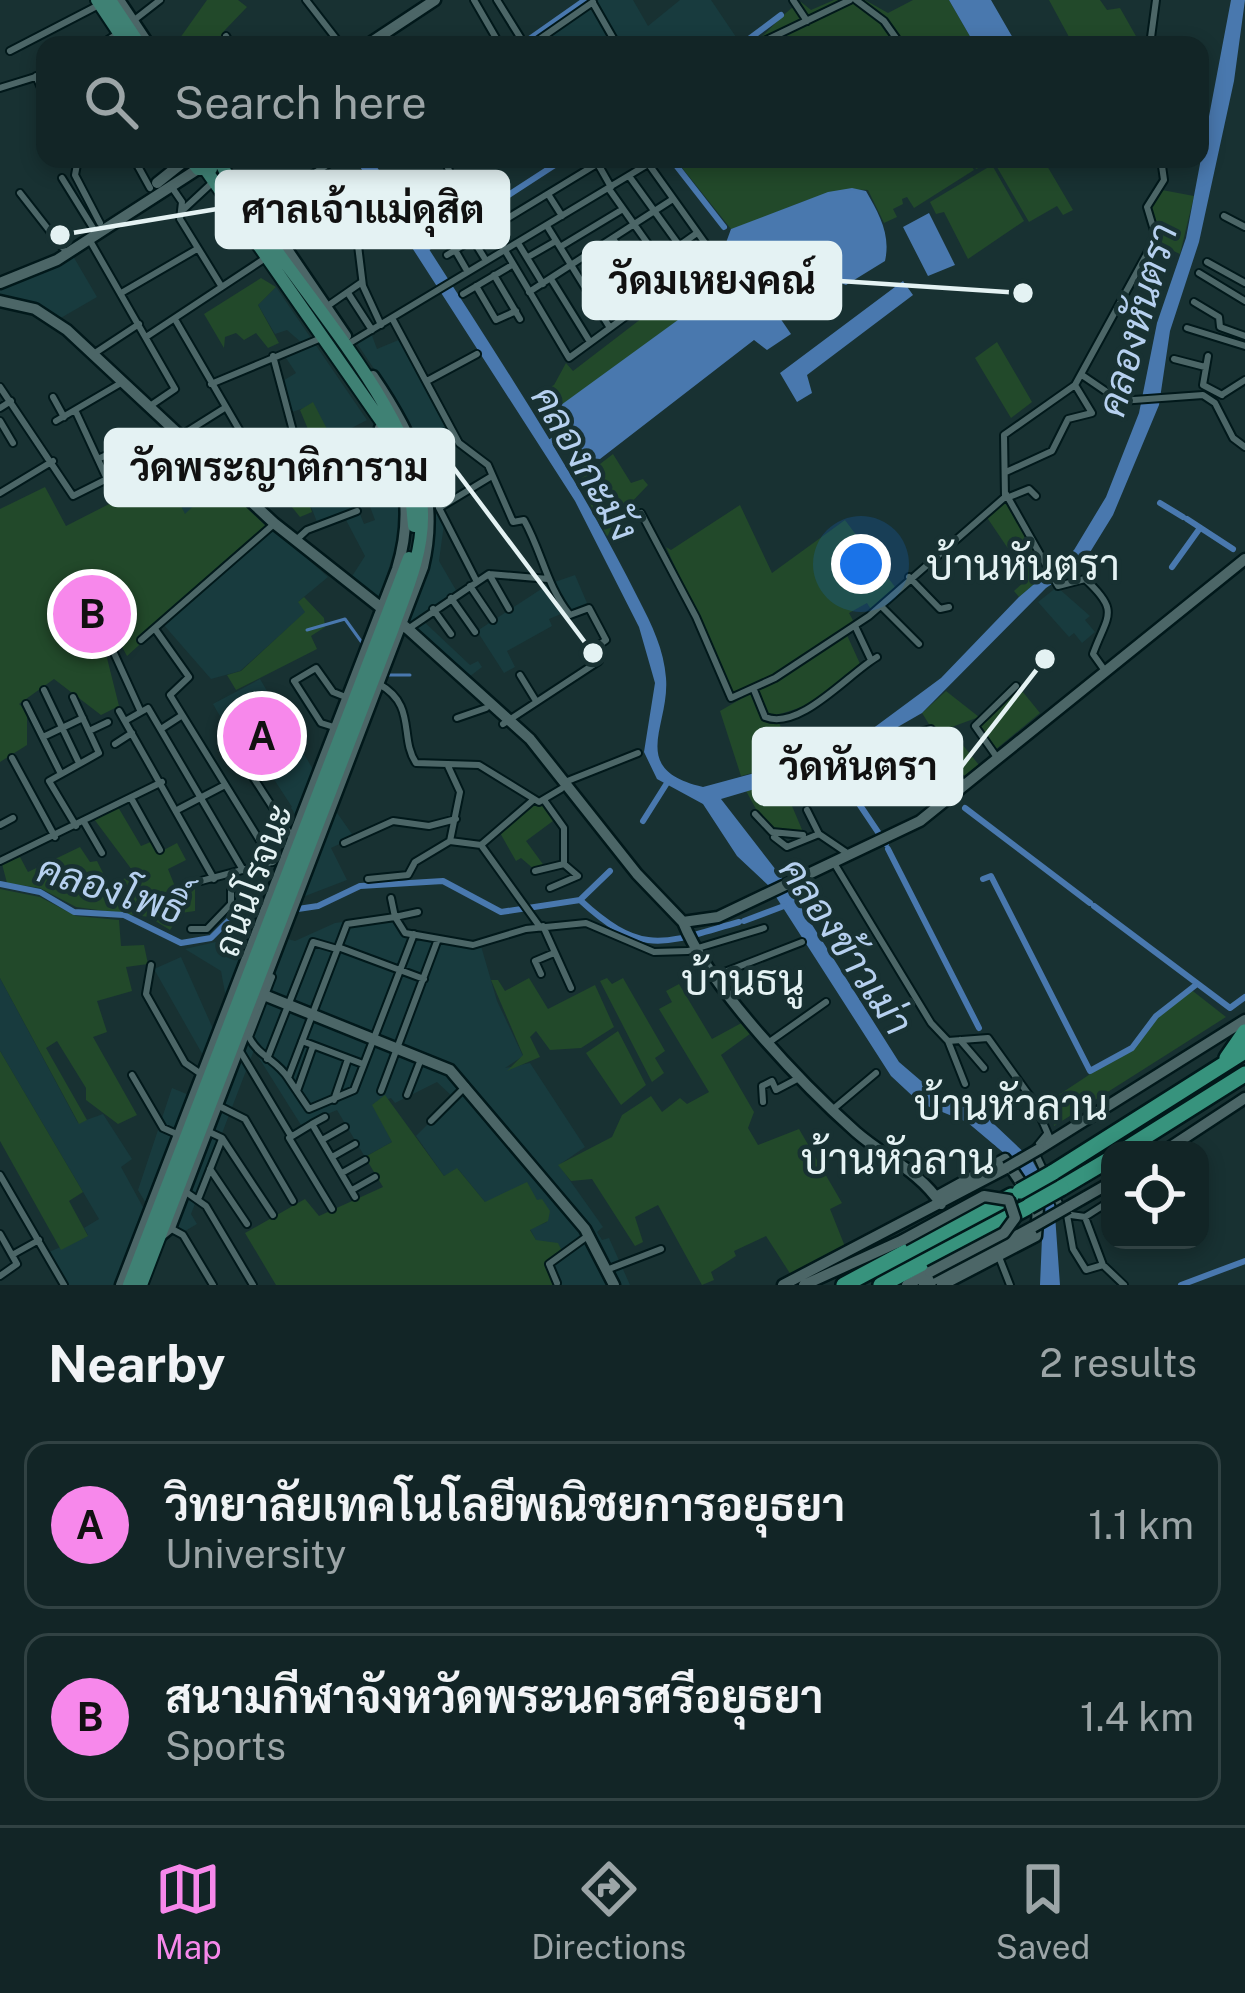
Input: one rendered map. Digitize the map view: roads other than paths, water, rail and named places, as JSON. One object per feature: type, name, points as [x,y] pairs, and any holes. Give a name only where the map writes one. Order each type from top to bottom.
[{"type":"highway","points":[[1223,1066],[1245,1032]]},
{"type":"highway","points":[[881,1285],[1024,1198],[1052,1172],[1245,1051]]},
{"type":"highway","points":[[1139,1141],[1241,1079]]},
{"type":"highway","points":[[844,1285],[1024,1198],[1061,1188],[1101,1164]]},
{"type":"main road","points":[[114,0],[144,36]]},
{"type":"main road","points":[[114,0],[142,36]]},
{"type":"main road","points":[[380,36],[431,1]]},
{"type":"main road","points":[[94,2],[117,36]]},
{"type":"main road","points":[[0,279],[45,266],[150,188],[207,172]]},
{"type":"main road","points":[[0,279],[63,248],[169,183],[207,172]]},
{"type":"main road","name":"ถนนโรจนะ","points":[[207,172],[256,208],[326,307],[336,342]]},
{"type":"main road","name":"ถนนโรจนะ","points":[[207,172],[287,287],[409,430],[435,510],[426,555],[390,621]]},
{"type":"main road","points":[[256,208],[246,214],[267,258]]},
{"type":"main road","name":"ถนนโรจนะ","points":[[141,1285],[179,1135],[205,1110],[235,1048],[283,899],[376,663],[412,545],[410,482],[393,438],[256,208]]},
{"type":"main road","points":[[0,301],[35,309],[94,353],[274,523],[506,722],[685,927],[797,1079],[917,1173],[939,1200]]},
{"type":"main road","points":[[908,826],[1245,556]]},
{"type":"main road","points":[[685,927],[793,884],[908,826],[1179,609]]},
{"type":"main road","points":[[390,621],[506,722]]},
{"type":"main road","name":"ถนนโรจนะ","points":[[340,750],[337,728],[348,698],[376,663]]},
{"type":"main road","name":"ถนนโรจนะ","points":[[283,899],[278,863],[340,750],[376,663]]},
{"type":"main road","name":"ถนนโรจนะ","points":[[125,1285],[184,1191],[207,1131],[202,1075],[276,927]]},
{"type":"main road","points":[[255,992],[422,1055],[466,1085],[589,1235],[614,1285]]},
{"type":"main road","name":"ถนนโรจนะ","points":[[235,1048],[247,1035],[255,992]]},
{"type":"main road","name":"ถนนโรจนะ","points":[[156,1230],[255,992]]},
{"type":"main road","points":[[783,1285],[1006,1168],[1245,1020]]},
{"type":"main road","points":[[1180,1141],[1245,1098]]},
{"type":"main road","points":[[939,1200],[1000,1160],[1010,1160],[1039,1208],[1039,1232],[942,1285]]},
{"type":"main road","points":[[924,1285],[1068,1211],[1101,1189]]},
{"type":"main road","points":[[804,1285],[985,1196],[1009,1200],[1015,1218],[1004,1233],[907,1285]]},
{"type":"street","points":[[135,20],[160,0]]},
{"type":"street","points":[[306,0],[333,36]]},
{"type":"street","points":[[474,0],[499,36]]},
{"type":"street","points":[[497,0],[519,36]]},
{"type":"street","points":[[793,0],[807,21]]},
{"type":"street","points":[[775,36],[853,0],[884,22],[894,36]]},
{"type":"street","points":[[1151,36],[1156,0]]},
{"type":"street","points":[[543,36],[592,1],[612,36]]},
{"type":"street","points":[[10,51],[94,2]]},
{"type":"street","points":[[0,88],[36,77]]},
{"type":"street","points":[[76,168],[74,175],[94,230],[122,293],[175,389],[150,406]]},
{"type":"street","points":[[139,168],[150,188]]},
{"type":"street","points":[[256,208],[320,168]]},
{"type":"street","points":[[448,168],[471,207]]},
{"type":"street","points":[[466,269],[450,252],[591,168]]},
{"type":"street","points":[[484,215],[569,358],[649,299],[677,285],[623,209],[604,168]]},
{"type":"street","points":[[211,384],[273,356],[372,330],[639,168]]},
{"type":"street","points":[[652,168],[710,250]]},
{"type":"street","points":[[1103,668],[1093,654],[1109,619],[1107,601],[1085,579],[1058,586],[1044,568],[1008,495],[1006,432],[1075,385],[1082,375],[1156,237],[1147,211],[1164,179],[1162,168]]},
{"type":"street","points":[[181,215],[207,172]]},
{"type":"street","points":[[629,176],[697,270]]},
{"type":"street","points":[[62,178],[94,230]]},
{"type":"street","points":[[169,183],[197,249],[220,284]]},
{"type":"street","points":[[20,193],[63,248]]},
{"type":"street","points":[[548,194],[562,217]]},
{"type":"street","points":[[530,292],[673,199]]},
{"type":"street","points":[[527,257],[623,209]]},
{"type":"street","points":[[348,211],[355,221],[362,282],[381,325]]},
{"type":"street","points":[[1225,216],[1245,227]]},
{"type":"street","points":[[547,226],[610,328]]},
{"type":"street","points":[[659,260],[697,233]]},
{"type":"street","points":[[472,238],[484,259]]},
{"type":"street","points":[[614,241],[649,299]]},
{"type":"street","points":[[518,243],[590,342]]},
{"type":"street","points":[[122,293],[197,249]]},
{"type":"street","points":[[594,253],[630,314]]},
{"type":"street","points":[[146,337],[176,320],[220,284],[267,258]]},
{"type":"street","points":[[1208,262],[1245,283]]},
{"type":"street","points":[[464,294],[513,264]]},
{"type":"street","points":[[1199,273],[1245,301]]},
{"type":"street","points":[[476,286],[496,320],[518,315],[494,275]]},
{"type":"street","points":[[326,307],[362,282]]},
{"type":"street","points":[[348,292],[372,330]]},
{"type":"street","points":[[1194,302],[1219,317],[1220,327],[1245,336]]},
{"type":"street","points":[[392,319],[459,443],[486,462],[512,521],[523,518],[540,548],[548,580],[570,615],[589,608],[606,641],[595,648],[599,661],[506,722]]},
{"type":"street","points":[[176,320],[251,450]]},
{"type":"street","points":[[94,353],[139,324]]},
{"type":"street","points":[[1187,328],[1245,346]]},
{"type":"street","points":[[428,381],[477,354]]},
{"type":"street","points":[[273,356],[292,431],[319,478]]},
{"type":"street","points":[[1208,356],[1203,385],[1222,395]]},
{"type":"street","points":[[1174,358],[1205,367]]},
{"type":"street","points":[[1082,375],[1116,400],[1200,394],[1219,407],[1233,438],[1245,447]]},
{"type":"street","points":[[53,397],[60,419],[124,381]]},
{"type":"street","points":[[1219,407],[1222,395],[1244,382]]},
{"type":"street","points":[[1005,472],[1052,451],[1068,419],[1092,413],[1075,385]]},
{"type":"street","points":[[0,387],[73,496],[183,438],[225,408]]},
{"type":"street","points":[[0,408],[11,401]]},
{"type":"street","points":[[76,412],[107,478]]},
{"type":"street","points":[[0,421],[14,443]]},
{"type":"street","points":[[100,458],[118,450]]},
{"type":"street","points":[[0,493],[53,461]]},
{"type":"street","points":[[492,476],[435,510],[493,620]]},
{"type":"street","points":[[641,513],[705,635],[728,696],[754,690],[855,626],[1008,495],[1029,489],[1036,496]]},
{"type":"street","points":[[295,541],[307,530],[357,511]]},
{"type":"street","points":[[141,640],[274,523]]},
{"type":"street","points":[[390,621],[433,609],[489,574],[548,580]]},
{"type":"street","points":[[489,574],[509,608]]},
{"type":"street","points":[[909,577],[940,609],[949,607]]},
{"type":"street","points":[[451,598],[475,632]]},
{"type":"street","points":[[881,606],[919,644]]},
{"type":"street","points":[[433,609],[451,634]]},
{"type":"street","points":[[754,690],[770,721],[818,702],[874,658],[855,626]]},
{"type":"street","points":[[155,629],[189,677],[169,694],[278,863],[201,881]]},
{"type":"street","points":[[114,653],[143,709],[203,796],[243,869]]},
{"type":"street","points":[[376,663],[409,722],[414,761],[483,767],[532,800],[544,800],[563,786],[638,753]]},
{"type":"street","points":[[337,728],[321,724],[294,681],[316,668],[333,692],[348,698]]},
{"type":"street","points":[[520,675],[536,701]]},
{"type":"street","points":[[996,756],[975,726],[1016,686]]},
{"type":"street","points":[[44,690],[80,763]]},
{"type":"street","points":[[73,697],[99,753],[49,781],[102,853]]},
{"type":"street","points":[[26,704],[60,772]]},
{"type":"street","points":[[458,718],[486,708]]},
{"type":"street","points":[[125,721],[143,709]]},
{"type":"street","points":[[119,711],[214,879]]},
{"type":"street","points":[[160,729],[181,716]]},
{"type":"street","points":[[43,737],[83,718]]},
{"type":"street","points":[[89,731],[108,722]]},
{"type":"street","points":[[222,729],[293,839]]},
{"type":"street","points":[[920,732],[931,729],[963,784]]},
{"type":"street","points":[[115,744],[132,733]]},
{"type":"street","points":[[12,758],[55,837]]},
{"type":"street","points":[[448,766],[460,787],[450,841]]},
{"type":"street","points":[[0,861],[162,782]]},
{"type":"street","points":[[178,809],[225,784]]},
{"type":"street","points":[[131,798],[160,850]]},
{"type":"street","points":[[481,844],[532,800]]},
{"type":"street","points":[[544,800],[564,828],[564,864],[577,878],[550,888]]},
{"type":"street","points":[[807,810],[819,834],[850,855]]},
{"type":"street","points":[[0,811],[6,822]]},
{"type":"street","points":[[755,814],[772,832],[819,834]]},
{"type":"street","points":[[344,843],[393,821],[429,826],[456,820]]},
{"type":"street","points":[[774,837],[787,847],[806,835]]},
{"type":"street","points":[[368,879],[408,875],[415,862],[450,841],[481,844],[525,899],[571,988]]},
{"type":"street","points":[[834,863],[916,1002],[948,1041],[949,1054],[965,1084]]},
{"type":"street","points":[[536,872],[564,864]]},
{"type":"street","points":[[190,929],[207,929],[231,904],[232,876]]},
{"type":"street","points":[[391,898],[403,932],[481,945],[540,924],[590,923],[642,951],[697,947],[764,928]]},
{"type":"street","points":[[288,1078],[346,925],[418,912]]},
{"type":"street","points":[[255,992],[276,927]]},
{"type":"street","points":[[247,1035],[311,1109],[353,1092],[414,934]]},
{"type":"street","points":[[381,1091],[438,939]]},
{"type":"street","points":[[267,1059],[313,942],[424,979]]},
{"type":"street","points":[[717,975],[802,942]]},
{"type":"street","points":[[541,974],[535,961],[554,953]]},
{"type":"street","points":[[151,965],[146,994],[185,1064],[202,1075]]},
{"type":"street","points":[[768,1042],[826,1002]]},
{"type":"street","points":[[948,1041],[979,1035],[993,1043],[1034,1102],[1049,1138],[1034,1150],[1068,1211],[1073,1250],[1086,1270],[1103,1265]]},
{"type":"street","points":[[960,1040],[984,1068]]},
{"type":"street","points":[[302,1042],[363,1064]]},
{"type":"street","points":[[297,1090],[313,1046]]},
{"type":"street","points":[[235,1048],[332,1209]]},
{"type":"street","points":[[407,1096],[422,1055]]},
{"type":"street","points":[[334,1100],[348,1059]]},
{"type":"street","points":[[832,1110],[876,1073]]},
{"type":"street","points":[[132,1076],[161,1126],[179,1135]]},
{"type":"street","points":[[763,1102],[762,1085],[772,1081],[776,1090],[797,1079]]},
{"type":"street","points":[[431,1121],[466,1085]]},
{"type":"street","points":[[205,1110],[245,1119],[293,1201]]},
{"type":"street","points":[[291,1136],[326,1117]]},
{"type":"street","points":[[312,1124],[354,1194],[375,1178]]},
{"type":"street","points":[[322,1141],[345,1127]]},
{"type":"street","points":[[207,1131],[223,1139],[273,1215]]},
{"type":"street","points":[[199,1198],[223,1139]]},
{"type":"street","points":[[332,1157],[355,1144]]},
{"type":"street","points":[[341,1174],[365,1160]]},
{"type":"street","points":[[211,1169],[247,1224]]},
{"type":"street","points":[[0,1174],[64,1285]]},
{"type":"street","points":[[184,1191],[199,1198],[253,1285]]},
{"type":"street","points":[[1068,1211],[1085,1216],[1101,1206]]},
{"type":"street","points":[[1085,1216],[1103,1265],[1124,1285]]},
{"type":"street","points":[[156,1230],[183,1235],[213,1285]]},
{"type":"street","points":[[0,1234],[16,1266],[0,1276]]},
{"type":"street","points":[[557,1283],[550,1262],[589,1235]]},
{"type":"street","points":[[12,1255],[38,1240]]},
{"type":"street","points":[[606,1270],[661,1249]]},
{"type":"street","points":[[999,1257],[1010,1285]]},
{"type":"water","points":[[949,0],[991,0],[1012,36],[970,36]]},
{"type":"water","points":[[1231,0],[1245,0],[1234,81],[1199,242],[1170,331],[1159,405],[1113,515],[1084,562],[1046,588],[922,713],[828,767],[721,799],[783,879],[899,1062],[941,1098],[957,1098],[978,1109],[1032,1160],[1054,1201],[1060,1285],[1040,1285],[1043,1214],[1018,1165],[967,1122],[920,1103],[891,1076],[769,886],[737,856],[703,804],[657,779],[644,752],[655,683],[639,627],[575,501],[361,168],[378,168],[545,432],[609,543],[663,658],[666,696],[659,758],[680,779],[703,787],[825,754],[864,735],[941,678],[1019,597],[1074,550],[1106,497],[1139,413],[1157,323],[1186,238],[1199,168],[1209,168],[1209,116]]},
{"type":"water","points":[[866,191],[879,216],[885,233],[885,261],[846,285],[822,276],[809,254],[819,287],[780,318],[791,334],[767,350],[754,340],[600,459],[581,457],[550,413],[704,301],[715,306],[707,286],[734,269],[723,251],[731,229],[828,192]]},
{"type":"water","points":[[929,213],[955,265],[928,276],[903,227]]},
{"type":"water","points":[[903,281],[913,295],[807,375],[812,393],[797,402],[780,373]]},
{"type":"waterway","points":[[534,36],[585,0]]},
{"type":"waterway","points":[[753,36],[781,15]]},
{"type":"waterway","points":[[427,248],[550,168]]},
{"type":"waterway","points":[[678,168],[724,227]]},
{"type":"waterway","name":"คลองกะมัง","points":[[549,443],[562,435]]},
{"type":"waterway","points":[[1160,503],[1183,517]]},
{"type":"waterway","points":[[1187,519],[1233,549]]},
{"type":"waterway","points":[[1172,567],[1200,528]]},
{"type":"waterway","points":[[307,630],[345,619],[363,644]]},
{"type":"waterway","points":[[387,675],[410,675]]},
{"type":"waterway","points":[[831,762],[886,844]]},
{"type":"waterway","points":[[643,821],[667,783]]},
{"type":"waterway","points":[[965,808],[1090,903]]},
{"type":"waterway","points":[[888,849],[979,1028]]},
{"type":"waterway","points":[[580,900],[610,871]]},
{"type":"waterway","points":[[983,879],[991,876],[1090,1071],[1132,1048],[1156,1016],[1197,984]]},
{"type":"waterway","name":"คลองโพธิ์","points":[[291,910],[318,906],[360,886],[443,881],[501,912],[580,900],[621,931],[655,941],[739,922]]},
{"type":"waterway","name":"คลองโพธิ์","points":[[0,884],[40,892],[74,912],[124,915],[181,943],[211,938],[241,908],[265,908]]},
{"type":"waterway","name":"คลองโพธิ์","points":[[744,921],[784,906]]},
{"type":"waterway","points":[[1094,906],[1230,1008],[1245,997]]},
{"type":"waterway","points":[[1181,1285],[1245,1261]]},
{"type":"place","name":"ศาลเจ้าแม่ดุสิต","points":[[60,235]]},
{"type":"place","name":"วัดมเหยงคณ์","points":[[1023,293]]},
{"type":"place","name":"สนามกีฬาจังหวัดพระนครศรีอยุธยา","points":[[92,614]]},
{"type":"place","name":"วัดพระญาติการาม","points":[[593,653]]},
{"type":"place","name":"วัดหันตรา","points":[[1045,659]]},
{"type":"place","name":"วิทยาลัยเทคโนโลยีพณิชยการอยุธยา","points":[[262,736]]},
{"type":"district","name":"บ้านหันตรา","points":[[1023,565]]},
{"type":"district","name":"บ้านธนู","points":[[743,980]]},
{"type":"district","name":"บ้านหัวลาน","points":[[1011,1105]]},
{"type":"district","name":"บ้านหัวลาน","points":[[898,1159]]},
{"type":"water label","name":"คลองหันตรา","points":[[1137,320]]},
{"type":"water label","name":"คลองข้าวเม่า","points":[[846,946]]}]
